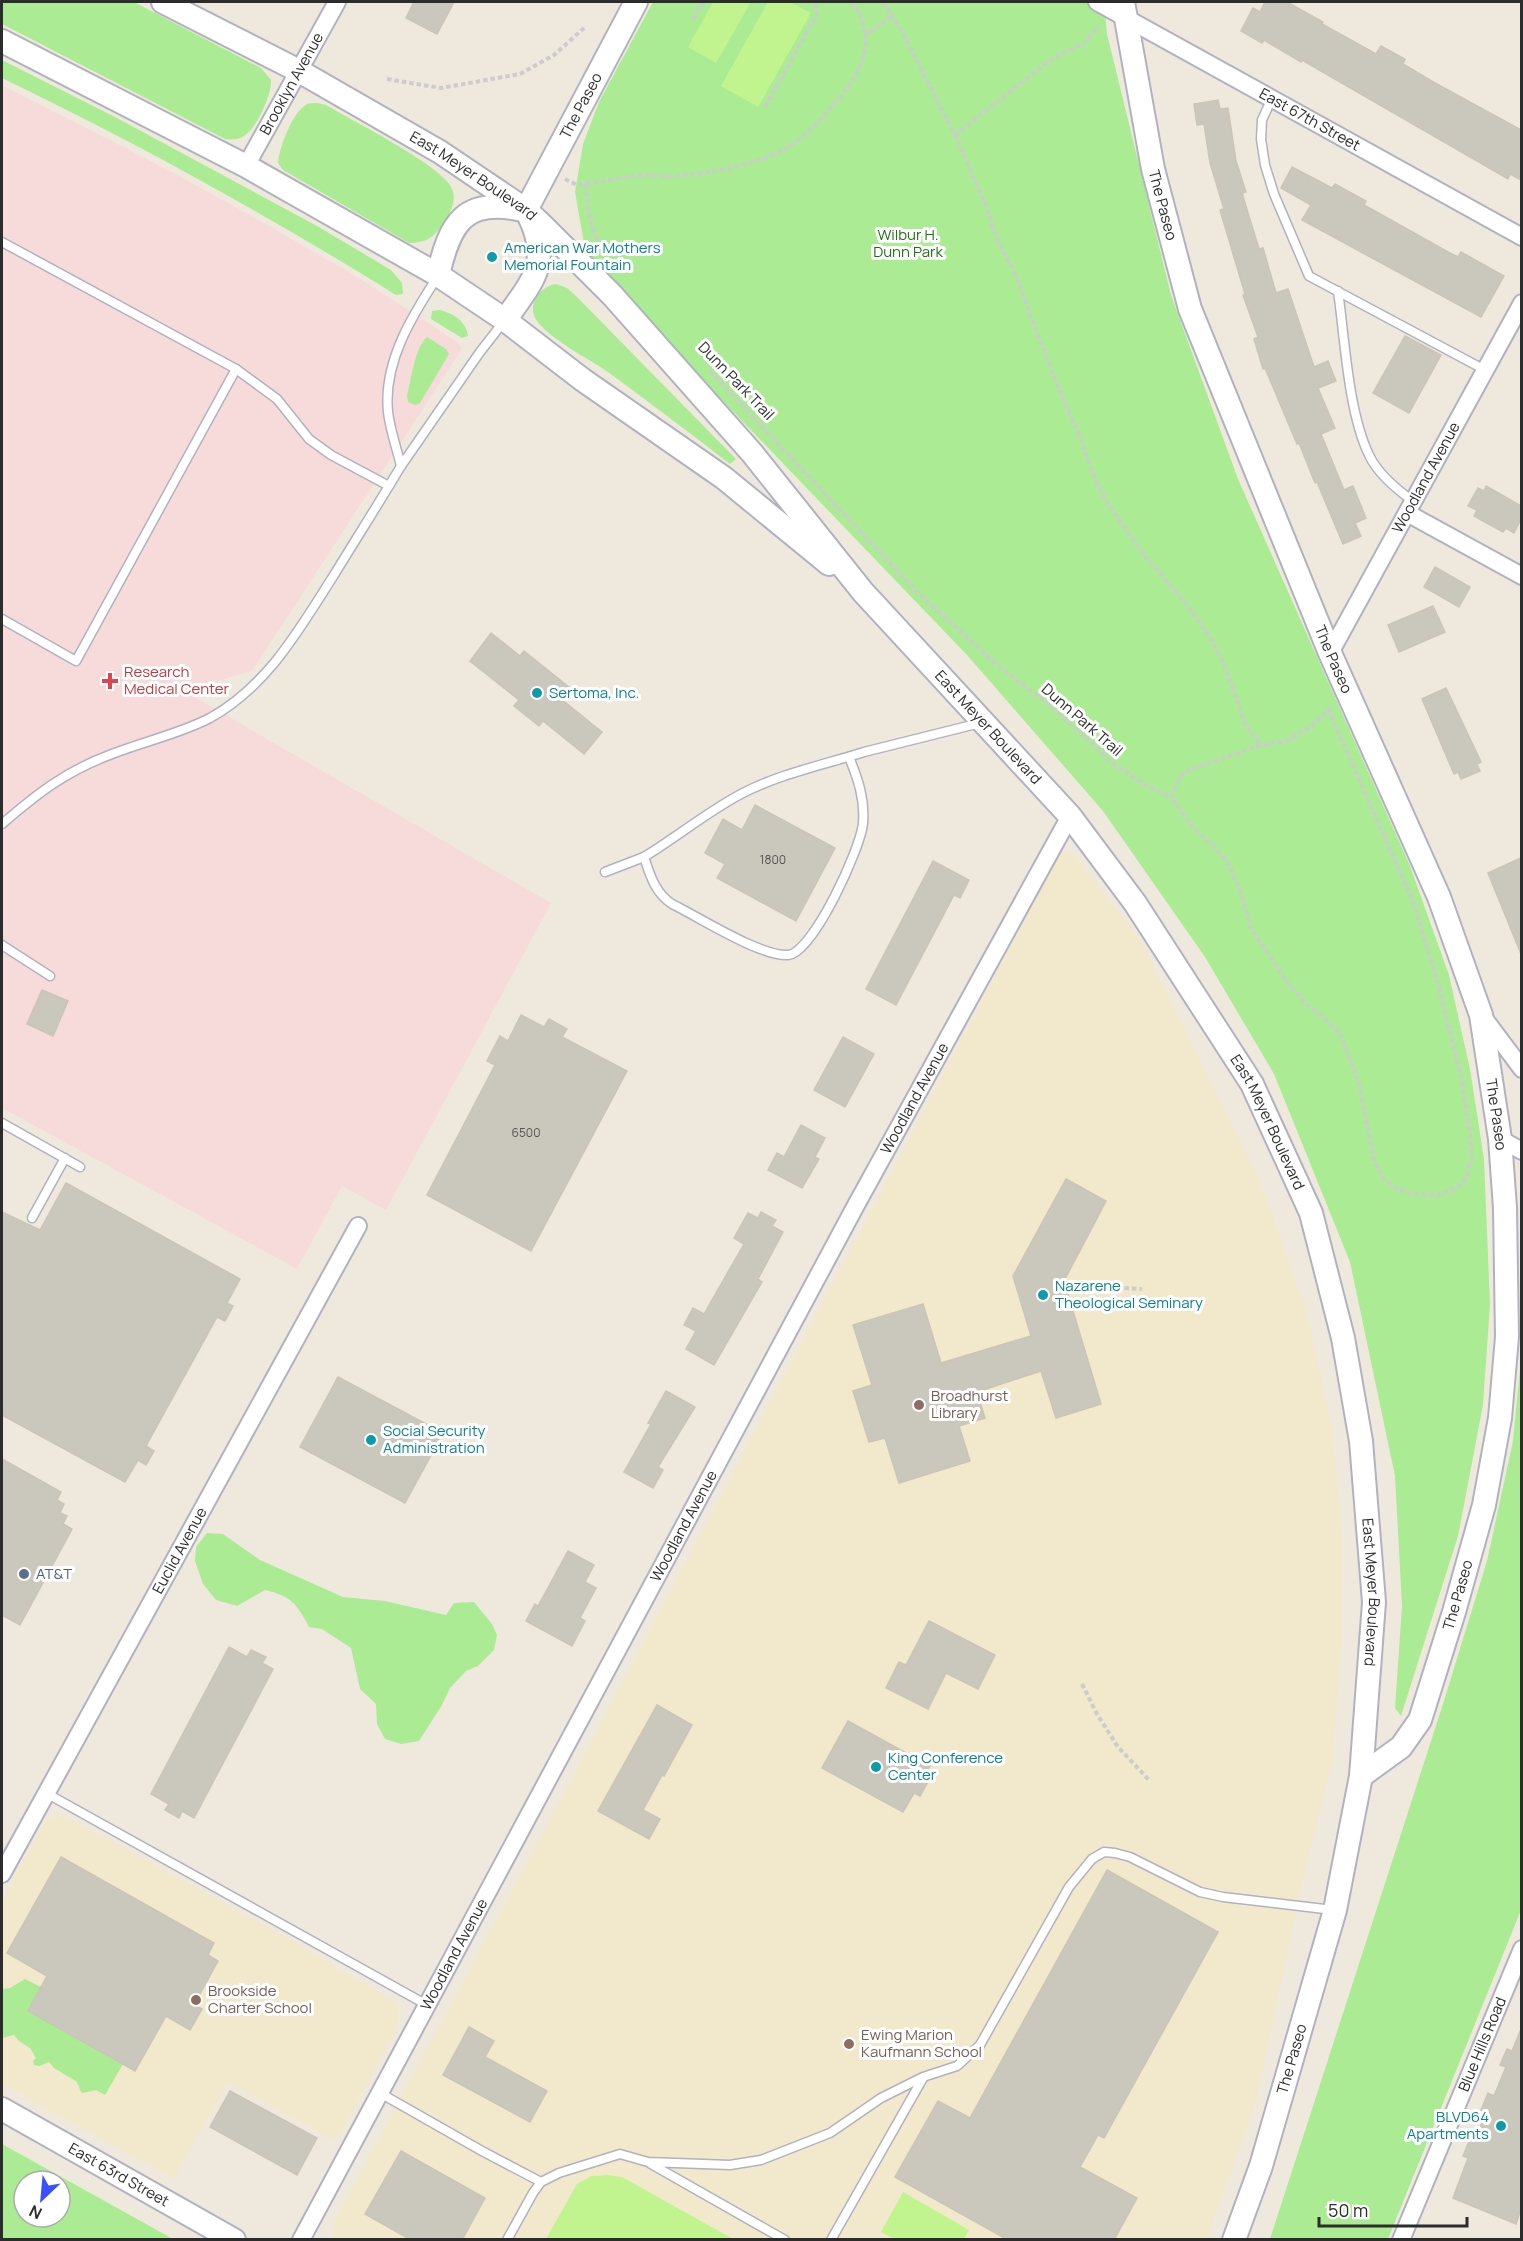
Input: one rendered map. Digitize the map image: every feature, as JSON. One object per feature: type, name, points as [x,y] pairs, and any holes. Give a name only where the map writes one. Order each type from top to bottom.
[{"type":"main road","name":"East Meyer Boulevard","points":[[163,2],[299,71],[440,152],[526,210],[612,294],[744,444],[863,592],[1070,816],[1135,903],[1252,1084],[1311,1213],[1343,1338],[1362,1441],[1374,1602],[1361,1776]]},
{"type":"main road","name":"The Paseo","points":[[526,210],[636,2]]},
{"type":"main road","name":"The Paseo","points":[[1123,8],[1153,170],[1190,309],[1330,653],[1439,897],[1481,1015],[1500,1139],[1505,1208],[1507,1337],[1500,1418],[1484,1505],[1454,1612],[1419,1720],[1401,1747],[1361,1776],[1335,1911],[1260,2166],[1234,2240]]},
{"type":"main road","points":[[2,41],[246,166],[438,275],[505,320],[524,294],[537,269],[540,243],[526,210],[495,206],[469,213],[458,222],[449,235],[438,275]]},
{"type":"main road","name":"East Meyer Boulevard","points":[[505,320],[583,380],[724,478],[863,592]]},
{"type":"main road","name":"East 63rd Street","points":[[2,2109],[234,2240]]},
{"type":"street","name":"Brooklyn Avenue","points":[[246,166],[337,2]]},
{"type":"street","name":"East 67th Street","points":[[1097,2],[1123,8],[1272,98],[1521,237]]},
{"type":"street","name":"Woodland Avenue","points":[[1330,653],[1521,303]]},
{"type":"street","points":[[1410,507],[1521,576]]},
{"type":"street","name":"Woodland Avenue","points":[[301,2240],[855,1206],[1070,816]]},
{"type":"street","points":[[1481,1015],[1521,1069]]},
{"type":"street","points":[[1500,1139],[1521,1151]]},
{"type":"street","name":"Euclid Avenue","points":[[2,1874],[358,1226]]},
{"type":"street","name":"Blue Hills Road","points":[[1401,2240],[1521,1949]]},
{"type":"lane","points":[[1272,98],[1262,120],[1261,139],[1265,165],[1274,194],[1309,276],[1485,370]]},
{"type":"lane","points":[[2,242],[236,369],[277,399],[309,439],[331,455],[389,486]]},
{"type":"lane","points":[[401,466],[388,412],[389,378],[402,338],[415,310],[438,275]]},
{"type":"lane","points":[[1338,291],[1356,418],[1369,455],[1380,472],[1410,507]]},
{"type":"lane","points":[[2,824],[62,776],[112,754],[177,733],[212,717],[249,690],[293,639],[401,466],[505,320]]},
{"type":"lane","points":[[2,619],[76,661],[236,369]]},
{"type":"lane","points":[[605,872],[644,857],[738,795],[758,786],[849,757],[983,722]]},
{"type":"lane","points":[[644,857],[654,885],[664,899],[763,951],[791,955],[801,949],[811,938],[851,864],[858,846],[863,825],[863,796],[849,757]]},
{"type":"lane","points":[[2,945],[50,976]]},
{"type":"lane","points":[[2,1123],[80,1167]]},
{"type":"lane","points":[[32,1218],[65,1158]]},
{"type":"lane","points":[[46,1793],[427,2006]]},
{"type":"lane","points":[[648,2162],[730,2164],[760,2160],[830,2133],[881,2098],[923,2077],[957,2066],[980,2045],[1069,1887],[1092,1859],[1104,1852],[1115,1852],[1130,1857],[1200,1892],[1335,1911]]},
{"type":"lane","points":[[831,2240],[923,2077]]},
{"type":"lane","points":[[380,2093],[541,2182]]},
{"type":"lane","points":[[507,2240],[541,2182],[559,2173],[620,2154],[648,2162],[785,2240]]},
{"type":"path","points":[[693,19],[703,2]]},
{"type":"path","points":[[765,107],[817,14],[814,2]]},
{"type":"path","points":[[606,261],[594,234],[587,210],[586,184],[636,176],[676,176],[747,164],[778,152],[801,138],[843,93],[864,57],[866,35],[859,12],[851,2]]},
{"type":"path","points":[[883,2],[955,135],[986,206],[996,237],[1020,285],[1093,475],[1108,504],[1144,555],[1183,600],[1209,636],[1224,664],[1246,726],[1261,745]]},
{"type":"path","points":[[866,35],[892,16]]},
{"type":"path","points":[[955,135],[1050,60],[1084,43],[1099,26]]},
{"type":"path","points":[[387,79],[441,88],[520,74],[554,55],[584,28]]},
{"type":"path","name":"Dunn Park Trail","points":[[705,366],[918,593],[995,663],[1048,704],[1114,764],[1147,786],[1172,797]]},
{"type":"path","points":[[1328,710],[1413,902],[1437,980],[1461,1077],[1471,1140],[1471,1160],[1467,1176],[1457,1188],[1437,1195],[1413,1194],[1395,1188],[1381,1176],[1374,1159],[1359,1084],[1340,1034],[1287,982],[1251,928],[1241,893],[1229,865],[1216,848],[1189,823],[1172,797],[1181,776],[1189,770],[1261,745],[1287,741],[1311,726],[1328,710],[1347,693]]},
{"type":"path","points":[[1102,1287],[1143,1289]]},
{"type":"path","points":[[1082,1684],[1118,1747],[1149,1780]]},
{"type":"shaded area","name":"Research Medical Center","points":[[2,85],[174,173],[264,223],[362,280],[459,343],[462,349],[252,671],[184,691],[551,903],[386,1210],[342,1186],[297,1269],[2,1108]]},
{"type":"shaded area","name":"Nazarene Theological Seminary","points":[[1061,851],[1074,854],[1142,944],[1261,1184],[1306,1310],[1331,1422],[1342,1530],[1342,1644],[1332,1762],[1305,1870],[1256,2101],[1207,2239],[332,2240],[333,2223],[539,1840]]},
{"type":"shaded area","name":"Brookside Charter School","points":[[60,1816],[69,1818],[287,1938],[396,2003],[399,2011],[398,2026],[341,2132],[334,2140],[228,2082],[174,2179],[2,2084],[2,1901],[44,1823]]},
{"type":"green space","points":[[2,2],[134,2],[261,68],[271,80],[266,102],[249,132],[233,140],[225,139],[2,24]]},
{"type":"green space","name":"Wilbur H. Dunn Park","points":[[653,2],[1104,2],[1107,34],[1171,295],[1238,479],[1410,866],[1449,975],[1470,1069],[1484,1159],[1490,1304],[1483,1405],[1458,1536],[1401,1716],[1395,1708],[1402,1606],[1395,1476],[1350,1262],[1274,1074],[1205,957],[1103,811],[967,655],[602,275],[584,243],[575,192],[583,144],[599,102]]},
{"type":"green space","points":[[713,2],[751,2],[716,63],[688,47]]},
{"type":"green space","points":[[768,2],[790,2],[811,13],[758,107],[721,86]]},
{"type":"green space","points":[[2,60],[115,117],[317,226],[391,270],[402,283],[403,294],[396,295],[202,181],[2,78]]},
{"type":"green space","points":[[307,104],[326,105],[395,144],[446,180],[452,189],[453,203],[446,220],[433,236],[420,242],[409,243],[283,170],[278,163],[279,156],[292,122]]},
{"type":"green space","points":[[556,284],[567,288],[577,297],[736,459],[730,464],[608,372],[560,342],[543,328],[534,315],[534,303],[540,292]]},
{"type":"green space","points":[[439,310],[458,318],[465,326],[468,336],[462,338],[431,319],[432,311]]},
{"type":"green space","points":[[427,337],[446,349],[449,354],[420,403],[415,405],[408,402],[407,396],[416,356]]},
{"type":"green space","points":[[1521,1358],[1521,1910],[1388,2239],[1270,2239],[1487,1561],[1513,1441]]},
{"type":"green space","points":[[207,1533],[223,1534],[260,1560],[343,1597],[385,1601],[446,1615],[454,1603],[474,1602],[492,1624],[497,1635],[494,1650],[478,1666],[466,1671],[450,1688],[419,1741],[401,1744],[385,1739],[377,1724],[376,1704],[360,1689],[351,1648],[322,1629],[309,1627],[301,1612],[292,1602],[274,1592],[265,1590],[237,1606],[216,1600],[203,1584],[195,1561],[196,1547]]},
{"type":"green space","points":[[25,1979],[41,1987],[28,2011],[123,2064],[105,2095],[96,2090],[81,2092],[77,2082],[54,2068],[49,2062],[39,2066],[34,2065],[33,2061],[36,2058],[30,2048],[14,2035],[2,2038],[2,1989],[10,1988]]},
{"type":"green space","points":[[2,2144],[47,2169],[12,2169],[12,2229],[72,2229],[72,2183],[173,2239],[2,2239]]},
{"type":"green space","points":[[592,2176],[622,2177],[733,2239],[546,2239],[577,2184]]},
{"type":"green space","points":[[903,2192],[969,2230],[964,2239],[895,2239],[881,2232]]},
{"type":"building","points":[[414,2],[454,2],[437,34],[406,18]]},
{"type":"building","points":[[1265,2],[1287,2],[1376,54],[1381,46],[1405,59],[1403,64],[1521,130],[1521,180],[1510,174],[1508,179],[1302,60],[1301,62],[1264,40],[1262,43],[1241,31],[1253,8],[1260,12]]},
{"type":"building","points":[[1218,100],[1220,109],[1228,108],[1236,161],[1246,192],[1242,193],[1259,249],[1263,248],[1276,293],[1288,289],[1314,367],[1328,361],[1336,381],[1318,388],[1335,428],[1321,434],[1344,490],[1353,486],[1366,518],[1355,523],[1361,536],[1343,544],[1265,368],[1263,369],[1254,339],[1258,337],[1243,295],[1245,294],[1220,210],[1224,209],[1210,163],[1204,124],[1197,125],[1194,104]]},
{"type":"building","points":[[1292,167],[1332,188],[1335,184],[1366,201],[1364,205],[1448,252],[1458,257],[1461,252],[1504,276],[1481,317],[1302,220],[1311,205],[1281,188]]},
{"type":"building","points":[[1405,336],[1441,355],[1409,413],[1373,393]]},
{"type":"building","points":[[1486,486],[1521,506],[1521,519],[1514,533],[1506,528],[1503,532],[1474,516],[1477,510],[1468,506],[1478,488],[1484,491]]},
{"type":"building","points":[[1435,567],[1470,587],[1459,607],[1424,587]]},
{"type":"building","points":[[1433,606],[1445,632],[1399,652],[1388,625]]},
{"type":"building","name":"Sertoma, Inc.","points":[[491,633],[520,656],[524,651],[569,687],[560,698],[602,732],[584,754],[543,721],[539,726],[514,706],[519,700],[470,661]]},
{"type":"building","points":[[1446,688],[1481,762],[1477,764],[1480,771],[1461,779],[1458,772],[1454,774],[1422,699]]},
{"type":"building","points":[[755,805],[835,848],[796,921],[717,878],[725,864],[705,853],[723,819],[742,830]]},
{"type":"building","points":[[1521,858],[1521,954],[1488,873]]},
{"type":"building","points":[[933,861],[969,880],[960,898],[954,895],[896,1005],[866,989]]},
{"type":"building","points":[[42,990],[68,1001],[53,1036],[27,1024]]},
{"type":"building","points":[[521,1015],[544,1027],[549,1019],[567,1029],[562,1037],[627,1071],[531,1251],[427,1195],[495,1065],[487,1061],[500,1036],[508,1041]]},
{"type":"building","points":[[843,1037],[874,1054],[845,1107],[814,1090]]},
{"type":"building","points":[[801,1125],[825,1138],[815,1157],[819,1159],[802,1188],[768,1170],[777,1153],[784,1157]]},
{"type":"building","points":[[1066,1179],[1106,1201],[1064,1281],[1101,1404],[1056,1418],[1041,1371],[977,1392],[985,1418],[959,1426],[970,1461],[899,1483],[885,1438],[869,1442],[853,1391],[872,1385],[853,1325],[923,1304],[941,1363],[1031,1336],[1013,1276]]},
{"type":"building","points":[[66,1183],[240,1279],[227,1303],[233,1306],[225,1321],[217,1317],[146,1446],[154,1451],[146,1465],[138,1460],[125,1482],[2,1415],[2,1212],[40,1230]]},
{"type":"building","points":[[761,1212],[776,1220],[772,1226],[783,1232],[758,1279],[762,1282],[714,1365],[686,1349],[696,1331],[684,1325],[693,1308],[704,1314],[744,1244],[734,1238],[748,1213],[758,1218]]},
{"type":"building","name":"Social Security Administration","points":[[338,1377],[443,1433],[405,1503],[300,1447]]},
{"type":"building","points":[[666,1391],[695,1407],[658,1467],[663,1470],[653,1488],[624,1472],[651,1424],[648,1423]]},
{"type":"building","name":"AT&T","points":[[2,1459],[61,1492],[57,1500],[64,1504],[60,1513],[67,1516],[63,1524],[72,1529],[20,1625],[2,1615]]},
{"type":"building","points":[[568,1551],[594,1565],[585,1582],[596,1588],[580,1618],[585,1621],[572,1646],[526,1621],[535,1604],[538,1606]]},
{"type":"building","points":[[929,1621],[995,1655],[978,1689],[946,1673],[928,1709],[886,1688],[899,1662],[906,1665]]},
{"type":"building","points":[[229,1647],[247,1657],[251,1650],[266,1657],[262,1663],[273,1669],[194,1818],[182,1811],[179,1818],[165,1810],[169,1804],[151,1794]]},
{"type":"building","points":[[657,1705],[692,1725],[643,1810],[660,1819],[649,1839],[598,1811]]},
{"type":"building","name":"King Conference Center","points":[[848,1721],[930,1766],[924,1777],[929,1780],[920,1796],[914,1793],[903,1812],[822,1768]]},
{"type":"building","name":"Brookside Charter School","points":[[61,1857],[214,1943],[208,1955],[218,1961],[194,2005],[202,2009],[190,2030],[166,2016],[135,2071],[28,2011],[47,1976],[7,1953]]},
{"type":"building","name":"Ewing Marion Kaufmann School","points":[[1107,1870],[1218,1932],[1104,2138],[1098,2135],[1080,2167],[1137,2198],[1114,2240],[1008,2240],[895,2177],[938,2101],[970,2118]]},
{"type":"building","points":[[469,2027],[494,2041],[485,2057],[547,2091],[530,2122],[443,2075]]},
{"type":"building","name":"BLVD64 Apartments","points":[[1521,2029],[1521,2209],[1516,2224],[1453,2198],[1468,2158],[1463,2156],[1470,2139],[1475,2141],[1486,2112],[1481,2110],[1488,2093],[1494,2096],[1506,2067],[1500,2065],[1507,2049],[1512,2051]]},
{"type":"building","points":[[230,2091],[317,2138],[297,2175],[210,2127]]},
{"type":"building","points":[[401,2151],[485,2198],[462,2240],[411,2240],[365,2214]]},
{"type":"place","name":"American War Mothers Memorial Fountain","points":[[492,257]]},
{"type":"place","name":"Research Medical Center","points":[[110,681]]},
{"type":"place","name":"Sertoma, Inc.","points":[[537,693]]},
{"type":"place","name":"Nazarene Theological Seminary","points":[[1043,1295]]},
{"type":"place","name":"Broadhurst Library","points":[[919,1405]]},
{"type":"place","name":"Social Security Administration","points":[[371,1440]]},
{"type":"place","name":"AT&T","points":[[24,1574]]},
{"type":"place","name":"King Conference Center","points":[[876,1767]]},
{"type":"place","name":"Brookside Charter School","points":[[196,2000]]},
{"type":"place","name":"Ewing Marion Kaufmann School","points":[[849,2044]]},
{"type":"place","name":"BLVD64 Apartments","points":[[1501,2126]]}]
